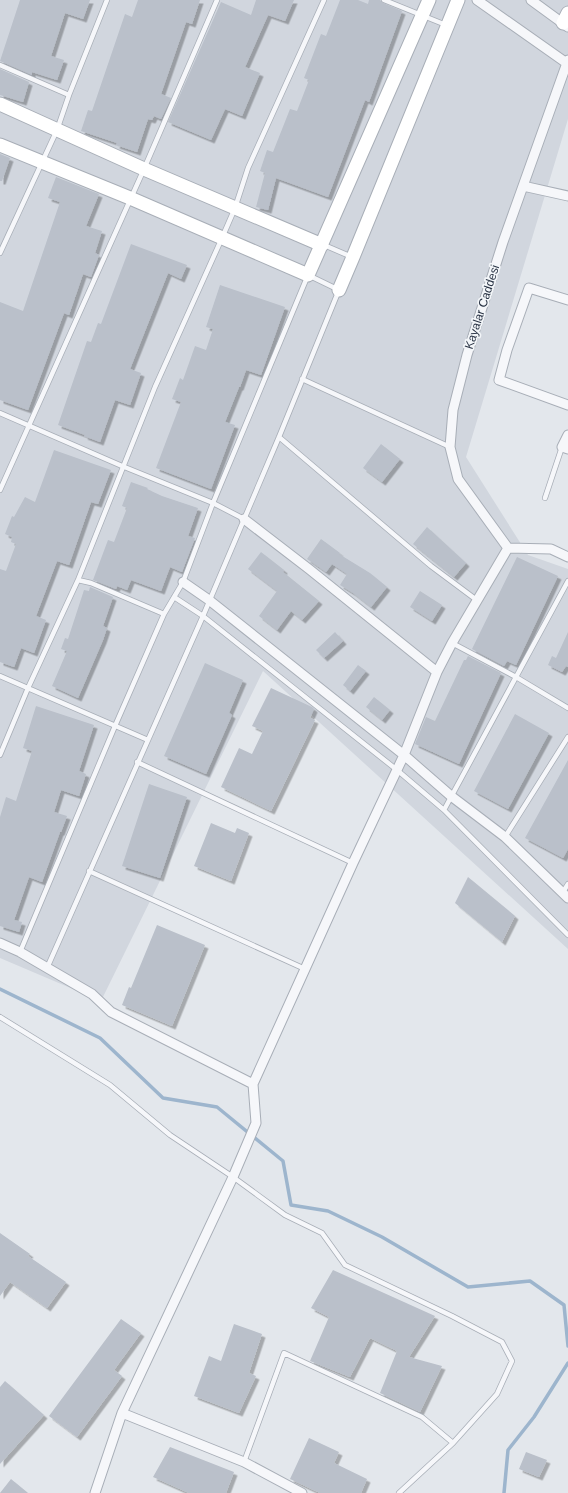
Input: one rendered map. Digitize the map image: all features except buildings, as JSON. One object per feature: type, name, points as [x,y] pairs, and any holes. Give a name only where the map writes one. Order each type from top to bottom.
[{"type":"street","points":[[0,145],[130,198],[308,275],[429,0]]},
{"type":"street","points":[[339,290],[458,0]]},
{"type":"street","points":[[477,0],[568,62]]},
{"type":"street","points":[[531,0],[566,21]]},
{"type":"street","name":"Kayalar Caddesi","points":[[508,548],[458,479],[450,447],[453,410],[467,355],[503,242],[568,62]]},
{"type":"street","points":[[0,104],[144,169],[322,244]]},
{"type":"street","points":[[523,186],[568,196]]},
{"type":"street","points":[[568,300],[529,288],[507,350],[499,380],[568,405]]},
{"type":"street","points":[[565,448],[568,435]]},
{"type":"street","points":[[244,519],[437,672]]},
{"type":"street","points":[[95,1493],[122,1413],[233,1177],[256,1123],[253,1084],[353,863],[404,755],[437,672],[452,643],[508,548],[551,549],[568,557]]},
{"type":"street","points":[[183,582],[209,600],[404,755],[451,796],[505,837],[566,891]]},
{"type":"street","points":[[0,943],[20,952],[92,994],[111,1012],[253,1084]]},
{"type":"street","points":[[122,1413],[244,1462],[302,1493]]},
{"type":"lane","points":[[0,253],[57,130],[69,95],[107,0]]},
{"type":"lane","points":[[0,490],[144,169],[217,0]]},
{"type":"lane","points":[[0,755],[28,688],[78,580],[122,466],[155,387],[235,208],[248,168],[324,0]]},
{"type":"lane","points":[[384,0],[448,26]]},
{"type":"lane","points":[[0,65],[69,95]]},
{"type":"lane","points":[[322,244],[353,258]]},
{"type":"lane","points":[[20,952],[164,614],[183,582],[213,504],[308,275],[339,290],[279,437],[203,616],[47,968]]},
{"type":"lane","points":[[302,379],[450,447]]},
{"type":"lane","points":[[0,413],[213,504],[244,519]]},
{"type":"lane","points":[[279,437],[431,566],[478,601]]},
{"type":"lane","points":[[544,498],[565,448]]},
{"type":"lane","points":[[78,580],[91,583],[164,614]]},
{"type":"lane","points":[[444,810],[568,581]]},
{"type":"lane","points":[[174,597],[203,616],[397,770],[444,810],[568,935]]},
{"type":"lane","points":[[452,643],[516,677],[568,708]]},
{"type":"lane","points":[[0,676],[148,740]]},
{"type":"lane","points":[[505,837],[568,737]]},
{"type":"lane","points":[[137,762],[353,863]]},
{"type":"lane","points":[[89,871],[305,969]]},
{"type":"lane","points":[[0,1017],[110,1085],[170,1135],[233,1177],[285,1215],[322,1233],[345,1265],[452,1316],[502,1342],[512,1361],[497,1394],[453,1443],[399,1493]]},
{"type":"lane","points":[[244,1462],[284,1353],[422,1417],[453,1443]]},
{"type":"shaded area","points":[[0,0],[568,0],[568,119],[466,457],[528,555],[568,569],[568,949],[263,671],[101,1001],[0,958]]},
{"type":"waterway","points":[[0,989],[100,1038],[163,1098],[217,1107],[283,1161],[291,1205],[328,1211],[382,1237],[468,1287],[530,1281],[564,1305],[568,1346]]},
{"type":"waterway","points":[[504,1493],[508,1450],[534,1417],[568,1363]]}]
